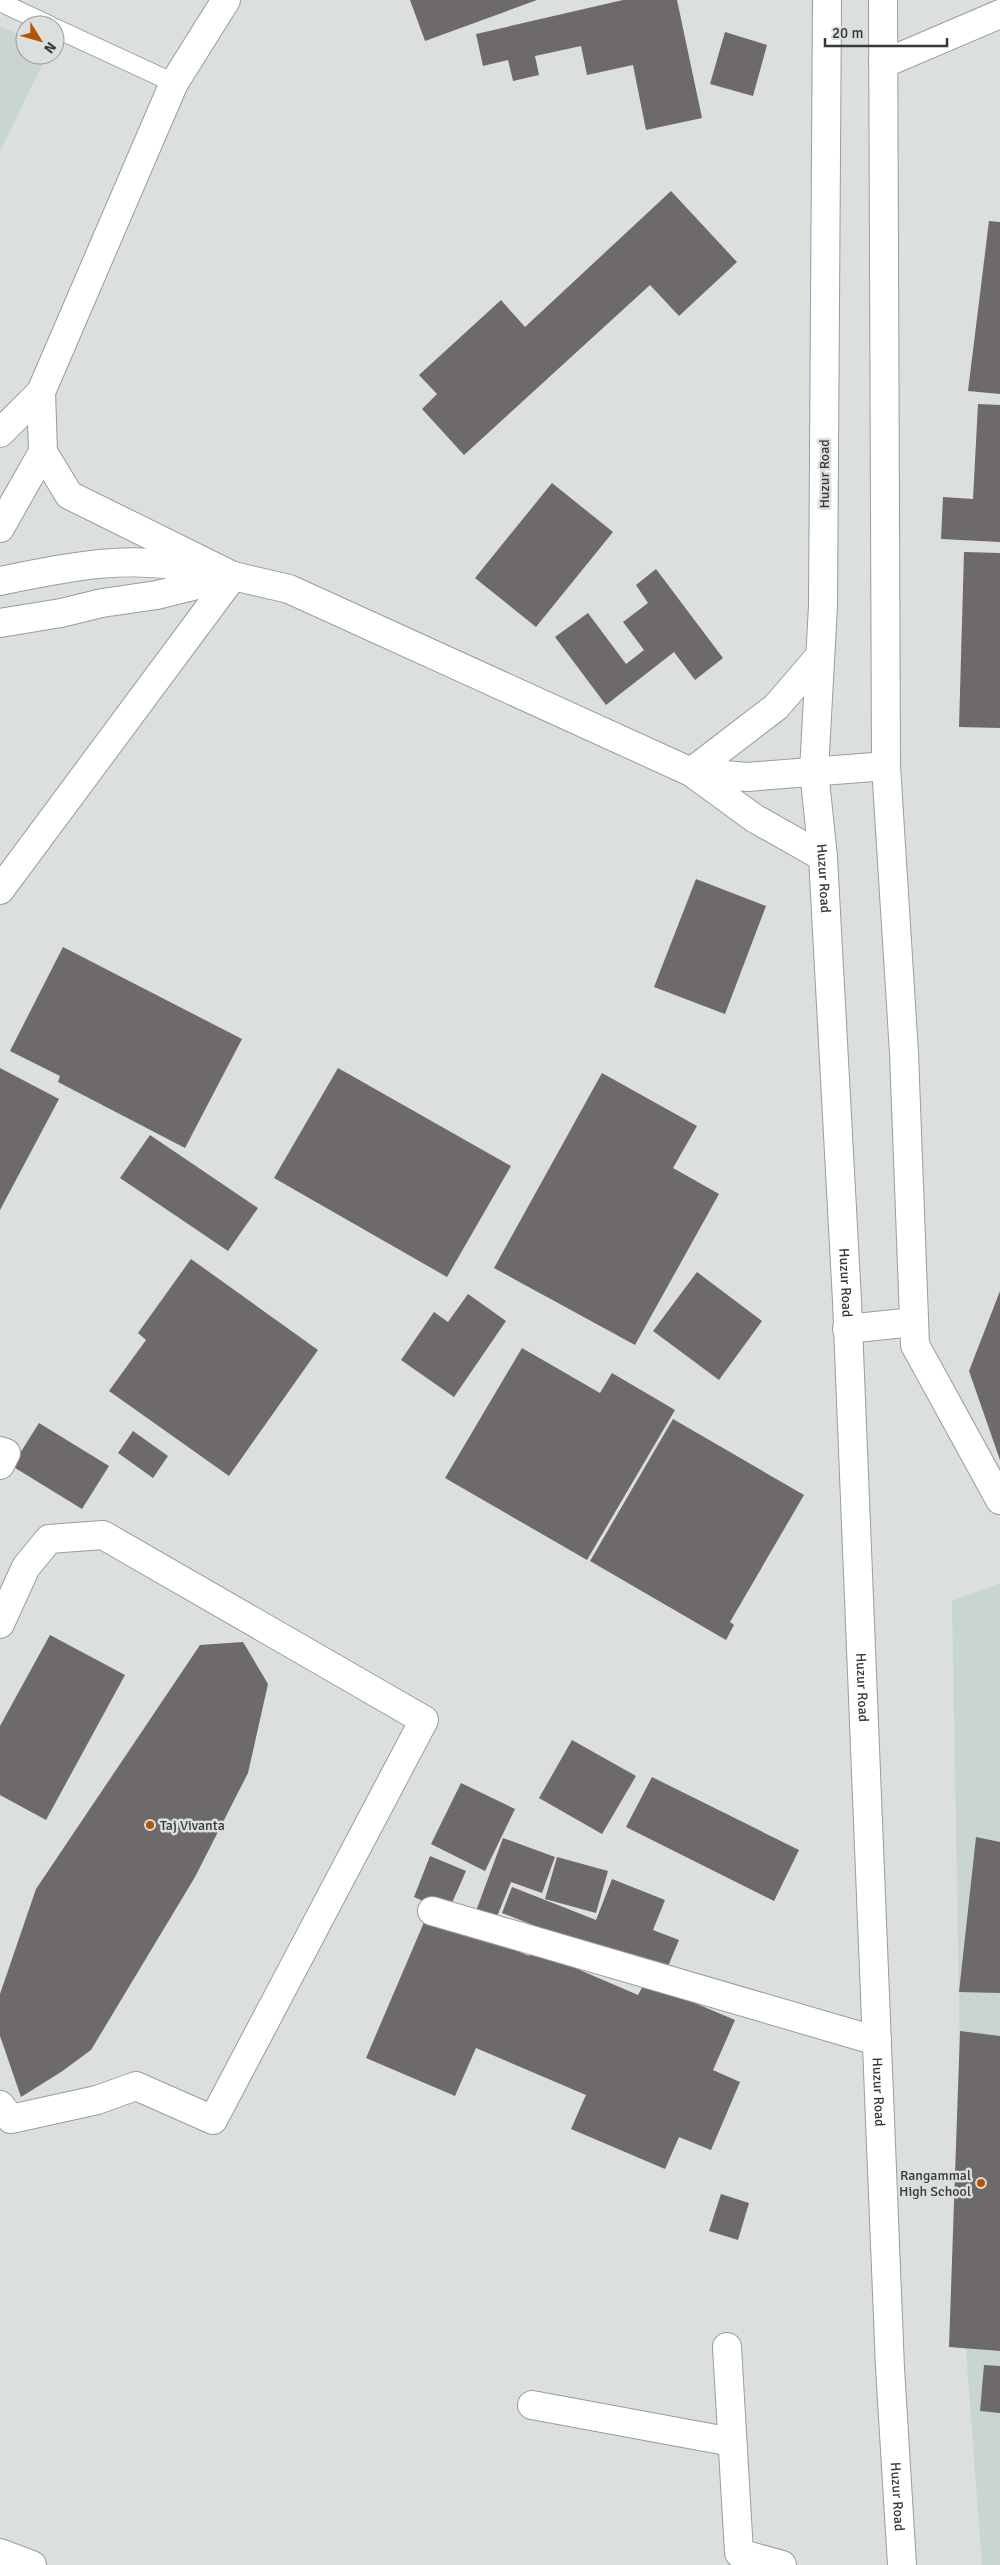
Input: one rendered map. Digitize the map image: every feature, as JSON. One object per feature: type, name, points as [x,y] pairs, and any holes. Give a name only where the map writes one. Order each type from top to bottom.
[{"type":"street","points":[[0,433],[41,392],[174,83],[226,0]]},
{"type":"street","name":"Huzur Road","points":[[827,0],[823,596],[814,771],[822,857],[847,1329],[890,2368],[902,2565]]},
{"type":"street","points":[[883,0],[886,766],[904,1053],[915,1345],[1000,1500]]},
{"type":"street","points":[[884,64],[1000,14]]},
{"type":"street","points":[[41,392],[43,452],[69,495],[233,576]]},
{"type":"street","points":[[0,528],[43,452]]},
{"type":"street","points":[[0,581],[96,562],[169,563],[289,590],[691,772],[754,818],[822,857]]},
{"type":"street","points":[[0,624],[61,613],[102,603],[157,595],[233,576]]},
{"type":"street","points":[[0,890],[233,576]]},
{"type":"street","points":[[691,772],[776,707],[819,657]]},
{"type":"street","points":[[691,772],[747,776],[886,766]]},
{"type":"street","points":[[847,1329],[914,1322]]},
{"type":"street","points":[[0,1451],[6,1454],[0,1465]]},
{"type":"street","points":[[0,1624],[26,1567],[49,1539],[103,1535],[424,1720],[213,2120],[136,2086],[97,2100],[11,2118],[0,2105]]},
{"type":"street","points":[[432,1911],[877,2041]]},
{"type":"street","points":[[727,2347],[739,2554],[782,2565]]},
{"type":"street","points":[[532,2405],[732,2442]]},
{"type":"street","points":[[0,2553],[32,2565]]},
{"type":"lane","points":[[0,2],[28,15]]},
{"type":"lane","points":[[65,33],[174,83]]},
{"type":"shaded area","points":[[0,26],[15,33],[15,65],[42,65],[0,151]]},
{"type":"shaded area","name":"Rangammal High School","points":[[1000,1583],[1000,2565],[982,2565],[965,2336],[952,1601]]},
{"type":"building","points":[[410,0],[537,0],[425,41]]},
{"type":"building","points":[[623,0],[677,0],[702,118],[646,130],[633,65],[587,75],[581,46],[535,56],[539,75],[513,81],[508,60],[483,66],[476,34]]},
{"type":"building","points":[[725,32],[767,45],[753,96],[710,84]]},
{"type":"building","points":[[671,191],[737,262],[679,316],[650,285],[464,455],[422,409],[437,394],[419,375],[501,300],[525,327]]},
{"type":"building","points":[[989,221],[1000,222],[1000,394],[968,391]]},
{"type":"building","points":[[978,404],[1000,405],[1000,542],[941,539],[943,497],[973,499]]},
{"type":"building","points":[[552,483],[613,532],[536,627],[475,578]]},
{"type":"building","points":[[964,552],[1000,553],[1000,728],[959,727]]},
{"type":"building","points":[[656,569],[723,658],[695,680],[674,652],[606,705],[555,637],[588,613],[626,664],[644,650],[623,622],[648,603],[636,585]]},
{"type":"building","points":[[696,879],[766,906],[725,1014],[654,987]]},
{"type":"building","points":[[63,947],[242,1039],[185,1148],[58,1082],[60,1076],[10,1051]]},
{"type":"building","points":[[0,1068],[59,1099],[0,1210]]},
{"type":"building","points":[[338,1068],[511,1166],[447,1277],[274,1178]]},
{"type":"building","points":[[602,1073],[697,1126],[673,1168],[719,1194],[635,1345],[494,1268]]},
{"type":"building","points":[[150,1135],[258,1208],[228,1251],[120,1178]]},
{"type":"building","points":[[191,1259],[318,1350],[229,1476],[109,1391],[146,1340],[138,1333]]},
{"type":"building","points":[[697,1272],[762,1321],[719,1380],[653,1331]]},
{"type":"building","points":[[1000,1291],[1000,1460],[969,1371]]},
{"type":"building","points":[[468,1294],[506,1321],[454,1397],[401,1360],[434,1312],[448,1322]]},
{"type":"building","points":[[522,1348],[600,1393],[612,1373],[675,1410],[587,1560],[445,1478]]},
{"type":"building","points":[[673,1419],[804,1495],[730,1622],[734,1625],[726,1640],[590,1561]]},
{"type":"building","points":[[39,1423],[109,1466],[82,1509],[12,1466]]},
{"type":"building","points":[[133,1431],[168,1456],[153,1478],[118,1453]]},
{"type":"building","points":[[50,1635],[125,1675],[46,1820],[0,1795],[0,1726]]},
{"type":"building","name":"Taj Vivanta","points":[[243,1642],[268,1684],[248,1773],[195,1877],[91,2050],[61,2072],[21,2097],[0,2036],[0,1994],[36,1889],[200,1645]]},
{"type":"building","points":[[572,1740],[636,1776],[602,1834],[539,1798]]},
{"type":"building","points":[[652,1777],[799,1850],[774,1901],[626,1827]]},
{"type":"building","points":[[461,1783],[515,1809],[485,1871],[431,1844]]},
{"type":"building","points":[[976,1837],[1000,1842],[1000,1993],[959,1992]]},
{"type":"building","points":[[503,1838],[555,1857],[542,1893],[511,1882],[496,1919],[476,1911]]},
{"type":"building","points":[[430,1856],[466,1871],[448,1912],[414,1897]]},
{"type":"building","points":[[557,1857],[608,1871],[596,1913],[545,1899]]},
{"type":"building","points":[[612,1879],[665,1900],[653,1930],[679,1940],[664,1976],[502,1913],[512,1887],[596,1920]]},
{"type":"building","points":[[428,1913],[529,1956],[531,1949],[638,1995],[645,1982],[735,2020],[713,2070],[740,2082],[711,2150],[679,2137],[665,2169],[571,2129],[586,2095],[476,2048],[455,2096],[366,2058]]},
{"type":"building","points":[[960,2031],[1000,2036],[1000,2351],[949,2347]]},
{"type":"building","points":[[721,2194],[749,2203],[738,2240],[709,2231]]},
{"type":"building","points":[[984,2365],[1000,2366],[1000,2413],[980,2411]]},
{"type":"place","name":"Taj Vivanta","points":[[150,1825]]},
{"type":"place","name":"Rangammal High School","points":[[981,2183]]}]
